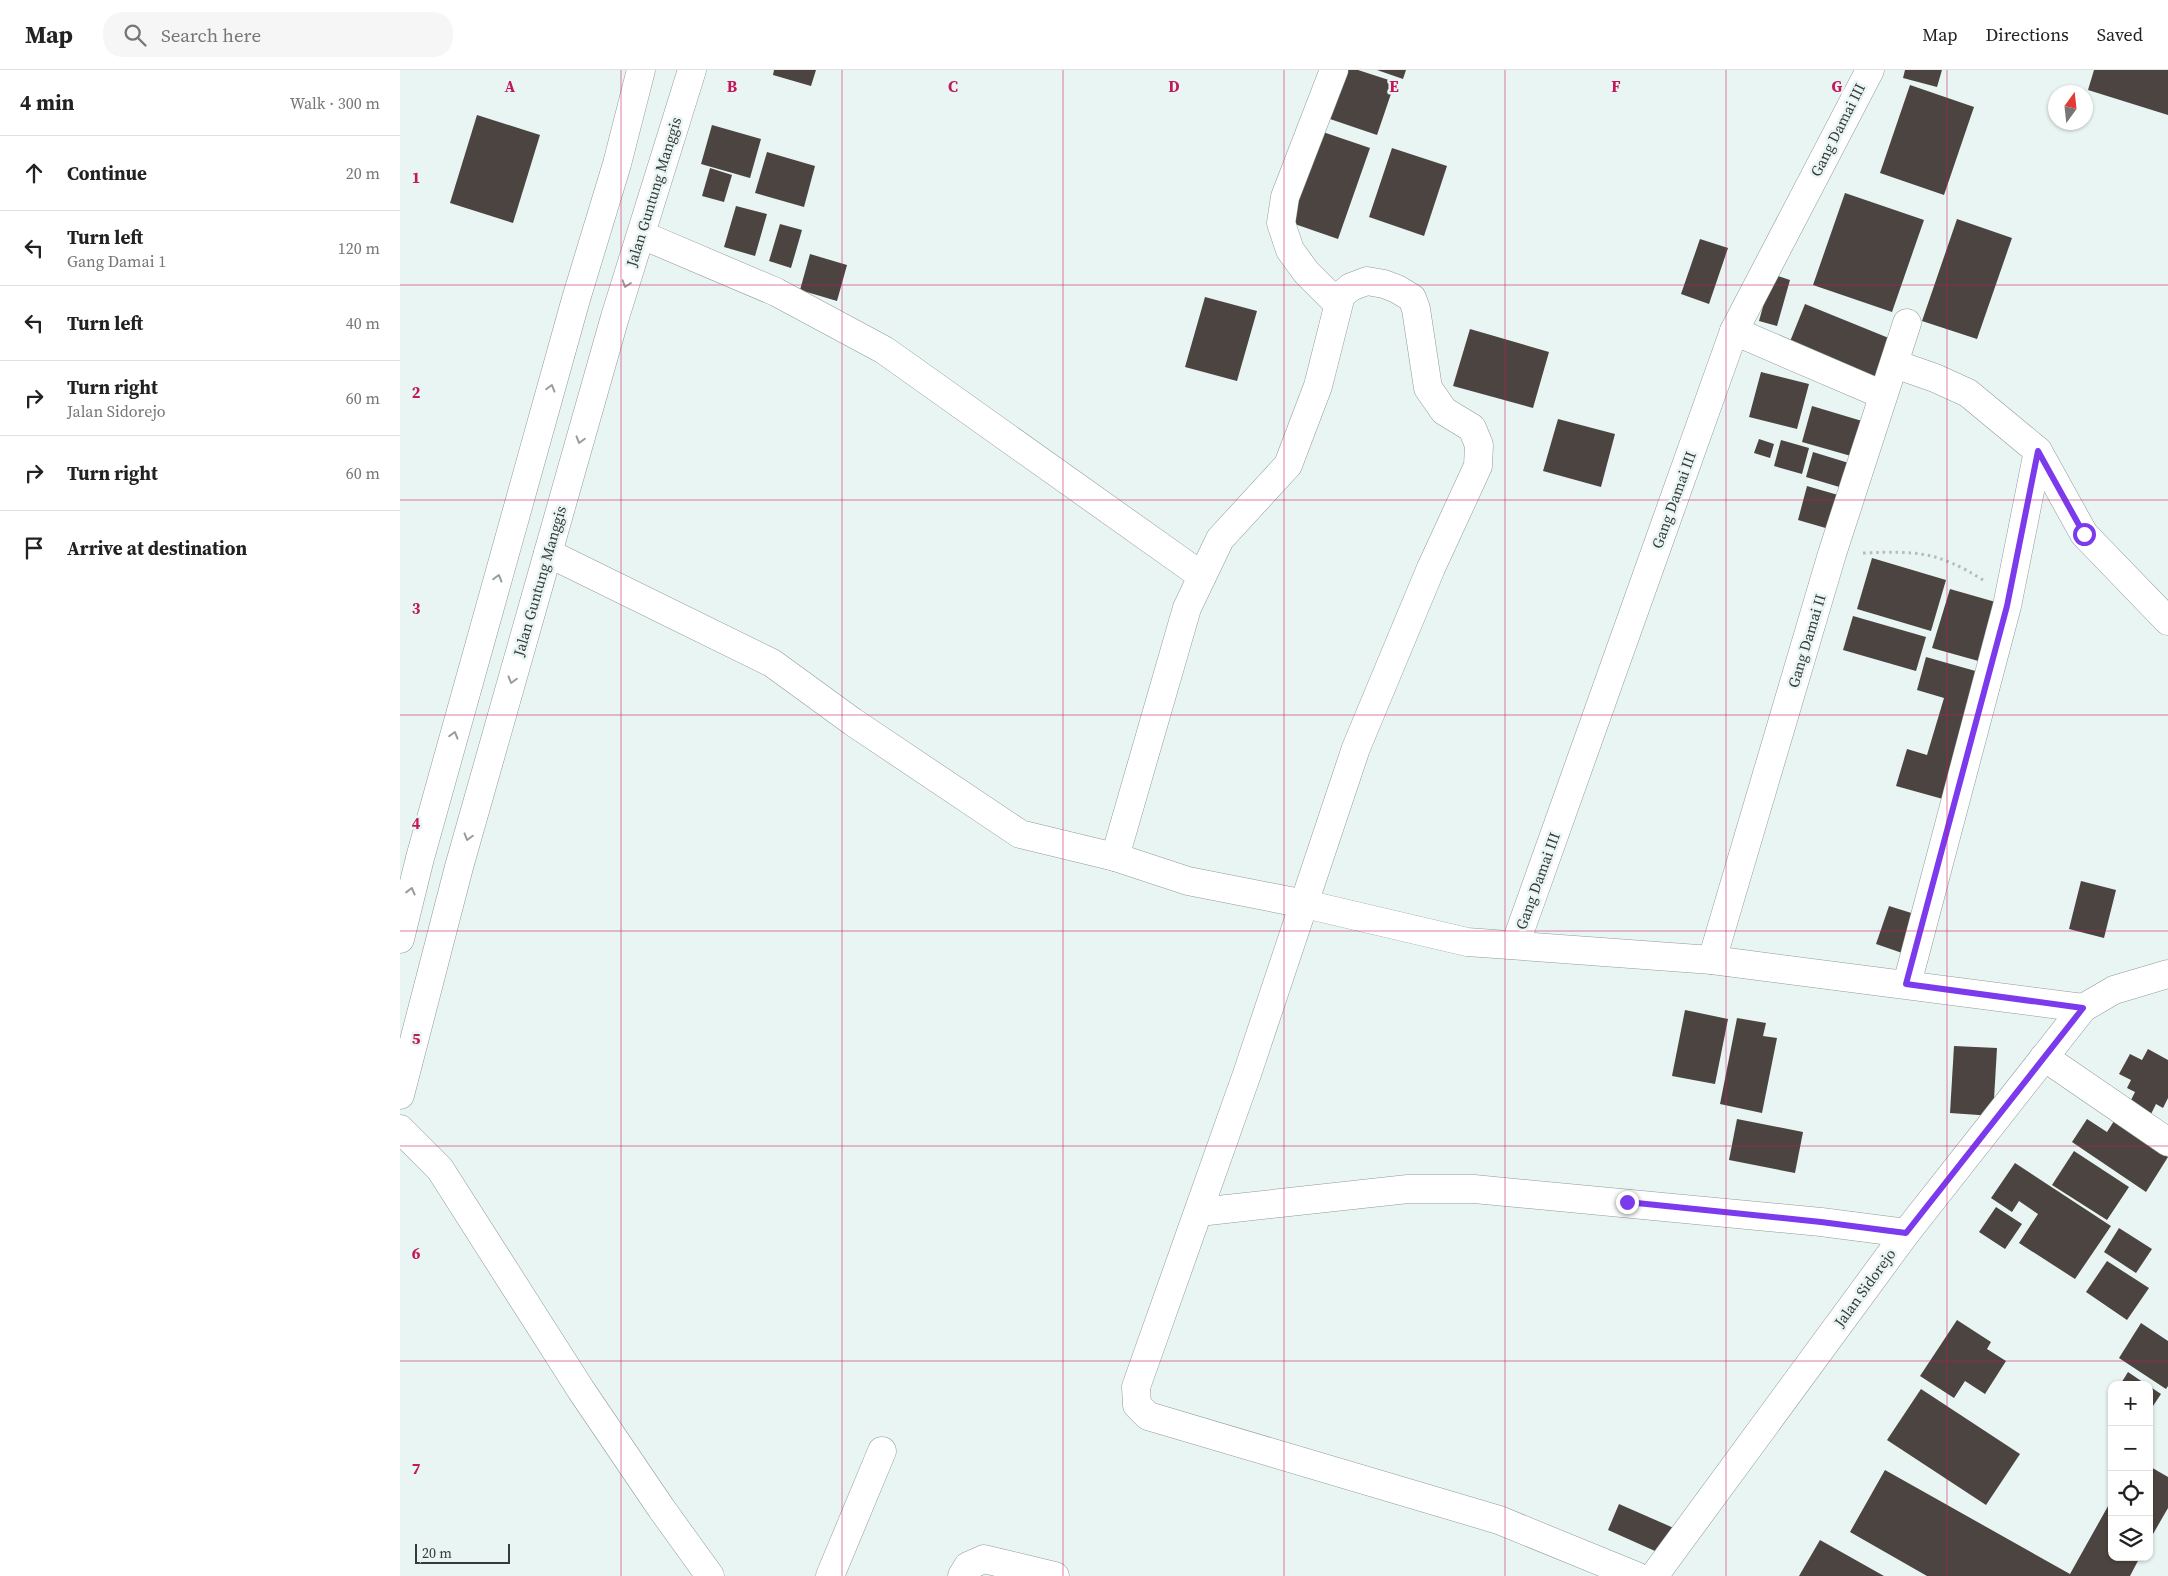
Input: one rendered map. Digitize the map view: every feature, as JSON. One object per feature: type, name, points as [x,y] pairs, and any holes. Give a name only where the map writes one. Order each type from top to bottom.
[{"type":"street","points":[[400,939],[420,858],[576,299],[618,164],[641,70]]},
{"type":"street","name":"Jalan Guntung Manggis","points":[[400,1095],[459,868],[615,317],[692,70]]},
{"type":"street","points":[[1334,70],[1285,197],[1281,223],[1290,250],[1306,272],[1338,304]]},
{"type":"street","name":"Gang Damai III","points":[[1515,945],[1734,331],[1870,70]]},
{"type":"street","points":[[642,235],[776,292],[884,350],[1202,576]]},
{"type":"street","points":[[1115,857],[1187,608],[1220,539],[1288,466],[1318,386],[1341,295],[1351,286],[1367,281],[1397,289],[1412,298],[1416,309],[1428,388],[1444,411],[1472,428],[1479,445],[1478,466],[1431,568],[1356,748],[1305,904],[1199,1212],[1136,1387],[1137,1405],[1148,1416],[1498,1520],[1636,1576]]},
{"type":"street","points":[[576,299],[615,317]]},
{"type":"street","name":"Gang Damai II","points":[[1712,960],[1832,554],[1907,323]]},
{"type":"street","points":[[1734,331],[1884,394]]},
{"type":"street","points":[[1895,364],[1935,378],[1968,393],[2038,451],[2084,534],[2168,621]]},
{"type":"street","points":[[1906,984],[2007,606],[2038,451]]},
{"type":"street","points":[[548,553],[772,663],[853,722],[1020,834],[1115,857],[1188,881],[1305,904],[1468,942],[1712,960],[2083,1008]]},
{"type":"street","points":[[420,858],[459,868]]},
{"type":"street","name":"Jalan Sidorejo","points":[[1654,1576],[1906,1233],[2083,1008],[2114,990],[2168,974]]},
{"type":"street","points":[[2044,1057],[2168,1142]]},
{"type":"street","points":[[400,1129],[440,1169],[581,1390],[661,1508],[710,1576]]},
{"type":"street","points":[[1199,1212],[1408,1189],[1474,1189],[1821,1222],[1906,1233]]},
{"type":"street","points":[[830,1576],[882,1451]]},
{"type":"street","points":[[962,1576],[968,1566],[984,1559],[1055,1576]]},
{"type":"path","points":[[1832,554],[1892,552],[1929,554],[1957,564],[1987,583],[2007,606]]},
{"type":"building","points":[[774,70],[816,70],[811,86],[773,75]]},
{"type":"building","points":[[1346,70],[1358,70],[1395,82],[1377,135],[1330,119]]},
{"type":"building","points":[[1377,70],[1406,70],[1403,79]]},
{"type":"building","points":[[1905,70],[1942,70],[1937,87],[1903,78]]},
{"type":"building","points":[[2094,70],[2168,70],[2168,115],[2093,92],[2093,85],[2090,85]]},
{"type":"building","points":[[1910,85],[1974,107],[1944,195],[1880,173]]},
{"type":"building","points":[[477,115],[540,135],[513,223],[450,203]]},
{"type":"building","points":[[712,125],[761,139],[750,178],[701,164]]},
{"type":"building","points":[[1320,131],[1370,148],[1338,239],[1289,222]]},
{"type":"building","points":[[1392,148],[1447,166],[1424,236],[1369,217]]},
{"type":"building","points":[[767,152],[815,166],[804,207],[755,193]]},
{"type":"building","points":[[710,168],[732,175],[724,202],[702,196]]},
{"type":"building","points":[[1845,193],[1924,220],[1892,312],[1813,285]]},
{"type":"building","points":[[736,206],[767,214],[755,256],[724,247]]},
{"type":"building","points":[[1957,219],[2012,238],[1977,339],[1922,321]]},
{"type":"building","points":[[780,224],[802,230],[791,268],[769,261]]},
{"type":"building","points":[[1700,239],[1728,248],[1709,304],[1681,294]]},
{"type":"building","points":[[810,254],[847,265],[837,301],[800,290]]},
{"type":"building","points":[[1772,274],[1790,280],[1777,326],[1759,321]]},
{"type":"building","points":[[1205,297],[1257,311],[1237,381],[1185,367]]},
{"type":"building","points":[[1805,304],[1901,343],[1884,383],[1789,344]]},
{"type":"building","points":[[1470,329],[1549,352],[1533,408],[1453,386]]},
{"type":"building","points":[[1761,372],[1809,384],[1797,429],[1749,417]]},
{"type":"building","points":[[1812,406],[1862,421],[1851,456],[1802,442]]},
{"type":"building","points":[[1558,419],[1615,434],[1601,487],[1543,471]]},
{"type":"building","points":[[1759,439],[1774,444],[1770,458],[1754,453]]},
{"type":"building","points":[[1781,440],[1809,448],[1802,474],[1774,466]]},
{"type":"building","points":[[1813,452],[1852,464],[1846,489],[1806,477]]},
{"type":"building","points":[[1807,486],[1838,495],[1829,529],[1798,520]]},
{"type":"building","points":[[1872,558],[1946,580],[1931,631],[1857,609]]},
{"type":"building","points":[[1950,589],[1999,603],[1982,662],[1932,648]]},
{"type":"building","points":[[1853,616],[1926,637],[1916,671],[1843,650]]},
{"type":"building","points":[[1926,657],[1986,674],[1950,801],[1896,786],[1907,749],[1927,755],[1944,698],[1917,690]]},
{"type":"building","points":[[2081,881],[2116,890],[2104,938],[2069,929]]},
{"type":"building","points":[[1889,906],[1921,916],[1908,955],[1876,944]]},
{"type":"building","points":[[1685,1010],[1728,1019],[1715,1084],[1672,1076]]},
{"type":"building","points":[[1737,1018],[1766,1023],[1763,1036],[1777,1038],[1762,1113],[1720,1104]]},
{"type":"building","points":[[1954,1046],[1997,1048],[1993,1116],[1950,1113]]},
{"type":"building","points":[[2148,1049],[2168,1060],[2168,1098],[2163,1108],[2156,1104],[2151,1114],[2130,1102],[2135,1092],[2127,1088],[2131,1080],[2119,1074],[2130,1054],[2142,1060]]},
{"type":"building","points":[[1737,1119],[1803,1132],[1795,1173],[1729,1160]]},
{"type":"building","points":[[2087,1119],[2107,1132],[2114,1121],[2168,1157],[2146,1192],[2072,1142]]},
{"type":"building","points":[[2074,1151],[2129,1187],[2107,1220],[2052,1185]]},
{"type":"building","points":[[2015,1163],[2111,1226],[2075,1279],[2019,1243],[2038,1214],[2019,1201],[2012,1212],[1991,1198]]},
{"type":"building","points":[[1996,1207],[2022,1224],[2005,1249],[1979,1232]]},
{"type":"building","points":[[2119,1228],[2152,1249],[2136,1273],[2104,1252]]},
{"type":"building","points":[[2107,1261],[2149,1288],[2127,1320],[2086,1292]]},
{"type":"building","points":[[1957,1320],[1991,1342],[1987,1349],[2006,1361],[1985,1394],[1965,1381],[1954,1398],[1920,1376]]},
{"type":"building","points":[[2141,1323],[2168,1341],[2168,1386],[2166,1389],[2119,1358]]},
{"type":"building","points":[[2128,1372],[2141,1381],[2122,1381]]},
{"type":"building","points":[[1921,1389],[2020,1454],[1986,1505],[1887,1440]]},
{"type":"building","points":[[2153,1389],[2161,1394],[2153,1406]]},
{"type":"building","points":[[2153,1468],[2168,1477],[2168,1508],[2153,1534]]},
{"type":"building","points":[[1885,1470],[2070,1574],[2108,1506],[2108,1561],[2138,1561],[2130,1576],[1927,1576],[1850,1532]]},
{"type":"building","points":[[1619,1504],[1676,1529],[1664,1555],[1608,1530]]},
{"type":"building","points":[[1820,1540],[1884,1576],[1799,1576]]},
{"type":"route","points":[[1627,1202],[1821,1222],[1906,1233],[2083,1008],[1906,984],[2007,606],[2038,451],[2084,534]]}]
